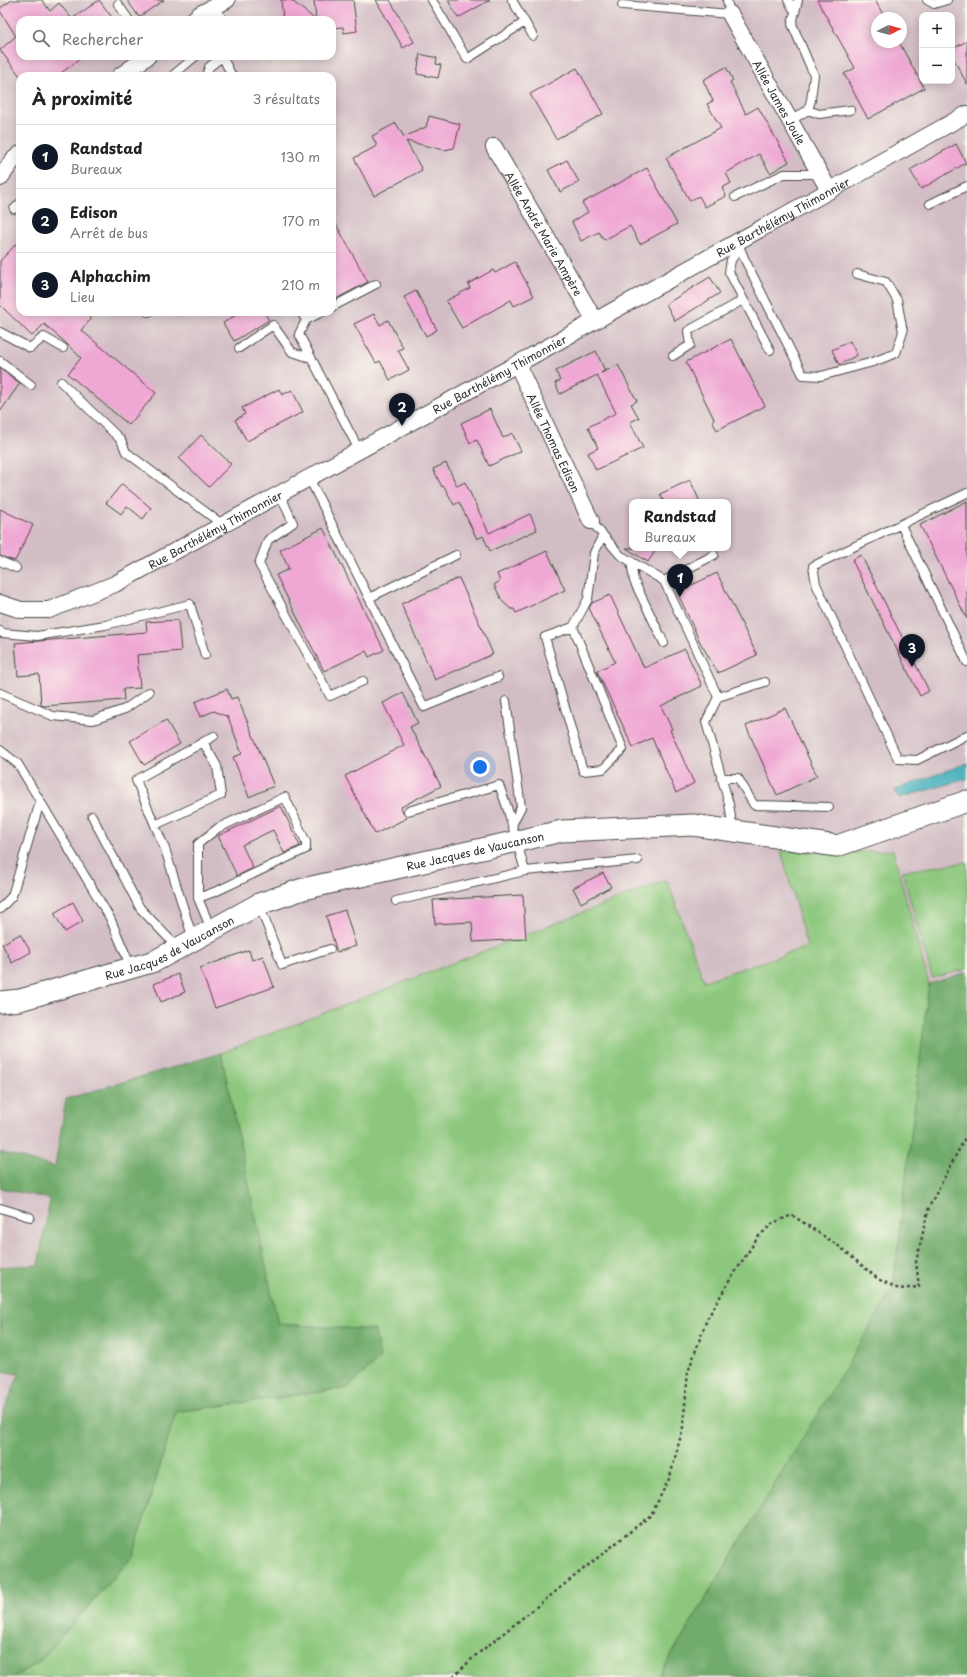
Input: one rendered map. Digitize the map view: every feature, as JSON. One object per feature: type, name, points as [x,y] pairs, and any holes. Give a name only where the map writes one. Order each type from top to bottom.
[{"type":"street","points":[[198,16],[220,6]]},
{"type":"street","name":"Allée James Joule","points":[[729,7],[829,190]]},
{"type":"street","points":[[126,72],[142,60]]},
{"type":"street","name":"Rue Barthélémy Thimonnier","points":[[0,603],[21,610],[49,610],[115,584],[594,320],[738,244],[829,190],[967,114]]},
{"type":"street","name":"Allée André Marie Ampère","points":[[494,147],[594,320]]},
{"type":"street","points":[[0,178],[16,161]]},
{"type":"street","name":"Allée Thomas Edison","points":[[516,364],[591,521]]},
{"type":"street","name":"Rue Jacques de Vaucanson","points":[[0,1002],[20,1000],[155,961],[259,904],[310,887],[514,833],[693,825],[837,846],[967,801]]},
{"type":"lane","points":[[432,0],[466,60],[525,22]]},
{"type":"lane","points":[[512,0],[533,36]]},
{"type":"lane","points":[[788,0],[795,12]]},
{"type":"lane","points":[[790,121],[808,110],[811,100],[814,76],[792,24],[798,0]]},
{"type":"lane","points":[[927,0],[934,4],[947,0]]},
{"type":"lane","points":[[118,4],[126,16]]},
{"type":"lane","points":[[622,5],[729,7]]},
{"type":"lane","points":[[177,72],[191,60]]},
{"type":"lane","points":[[207,72],[209,67],[218,60]]},
{"type":"lane","points":[[224,60],[230,72]]},
{"type":"lane","points":[[808,110],[819,114],[850,110]]},
{"type":"lane","points":[[734,198],[784,174],[820,174]]},
{"type":"lane","points":[[930,204],[967,186]]},
{"type":"lane","points":[[738,244],[803,375],[821,376],[873,362],[896,353],[903,332],[897,300],[886,282],[857,274]]},
{"type":"lane","points":[[738,244],[731,260],[728,272],[770,350]]},
{"type":"lane","points":[[336,305],[376,284]]},
{"type":"lane","points":[[673,356],[690,345],[688,332],[743,300]]},
{"type":"lane","points":[[304,316],[306,320]]},
{"type":"lane","points":[[314,316],[306,320],[299,334],[359,450]]},
{"type":"lane","points":[[239,348],[273,325],[292,352],[311,358]]},
{"type":"lane","points":[[0,332],[30,348],[44,337],[63,348]]},
{"type":"lane","points":[[0,361],[31,385]]},
{"type":"lane","points":[[61,382],[121,440],[126,452],[223,525]]},
{"type":"lane","points":[[309,478],[424,707],[498,677]]},
{"type":"lane","points":[[967,493],[814,566],[816,584],[898,759],[917,760],[967,735]]},
{"type":"lane","points":[[280,494],[293,523],[268,540],[259,564],[330,696],[363,681]]},
{"type":"lane","points":[[591,521],[620,555],[664,581],[718,697]]},
{"type":"lane","points":[[901,525],[967,662]]},
{"type":"lane","points":[[574,627],[623,750],[604,769],[583,771],[545,637],[574,627],[588,599],[594,553],[603,535]]},
{"type":"lane","points":[[369,598],[456,555]]},
{"type":"lane","points":[[664,581],[714,555]]},
{"type":"lane","points":[[0,561],[16,568]]},
{"type":"lane","points":[[631,561],[634,581],[664,643]]},
{"type":"lane","points":[[0,631],[2,633],[37,636],[105,625],[190,604],[205,655]]},
{"type":"lane","points":[[733,831],[729,804],[706,722],[718,697],[765,682]]},
{"type":"lane","points":[[0,692],[54,716],[93,720],[124,709],[149,692]]},
{"type":"lane","points":[[506,701],[521,807],[514,833]]},
{"type":"lane","points":[[186,944],[165,849],[136,780],[214,736]]},
{"type":"lane","points":[[155,825],[221,795],[217,766],[204,742]]},
{"type":"lane","points":[[0,750],[18,764],[110,918],[131,968]]},
{"type":"lane","points":[[721,778],[738,778],[754,805],[829,807]]},
{"type":"lane","points":[[408,811],[499,785],[508,807],[525,871]]},
{"type":"lane","points":[[198,898],[217,891],[306,849],[306,842],[285,797],[218,828],[198,844],[198,898],[211,929]]},
{"type":"lane","points":[[0,909],[12,896],[40,802]]},
{"type":"lane","points":[[92,816],[140,908],[186,944]]},
{"type":"lane","points":[[396,902],[525,871],[638,860]]},
{"type":"lane","points":[[259,904],[282,965],[330,949]]},
{"type":"lane","points":[[0,1208],[30,1217]]},
{"type":"path","points":[[453,1677],[475,1656],[616,1546],[651,1516],[670,1477],[683,1427],[688,1372],[707,1319],[758,1237],[773,1223],[792,1215],[840,1247],[878,1280],[899,1289],[918,1287],[916,1262],[929,1207],[967,1134]]},
{"type":"shaded area","points":[[0,0],[967,0],[967,972],[929,984],[892,850],[838,853],[781,850],[807,948],[704,981],[667,881],[221,1053],[66,1099],[19,1374],[0,1422]]},
{"type":"green space","points":[[781,850],[838,853],[893,850],[929,984],[893,1289],[658,1677],[13,1677],[38,1663],[133,1556],[176,1412],[348,1388],[375,1330],[278,1324],[221,1053],[667,880],[704,981],[807,947]]},
{"type":"green space","points":[[967,862],[967,969],[932,978],[902,871]]},
{"type":"green space","points":[[967,972],[967,1677],[658,1677],[893,1289],[929,984]]},
{"type":"green space","points":[[221,1053],[278,1324],[375,1330],[380,1358],[348,1388],[176,1412],[133,1556],[38,1663],[13,1677],[0,1677],[0,1422],[19,1374],[0,1371],[0,1267],[38,1265],[50,1199],[0,1188],[0,1152],[55,1167],[66,1099]]},
{"type":"water","points":[[967,763],[967,779],[899,798],[895,790]]},
{"type":"building","points":[[12,0],[42,0],[50,11],[59,3],[70,16],[16,16],[16,36],[0,11],[0,8]]},
{"type":"building","points":[[99,0],[111,16],[76,16]]},
{"type":"building","points":[[127,0],[164,0],[140,16],[138,16]]},
{"type":"building","points":[[281,0],[291,0],[311,16],[283,16]]},
{"type":"building","points":[[314,0],[353,0],[357,31],[344,33],[343,27],[336,28],[336,16],[316,16]]},
{"type":"building","points":[[376,0],[390,0],[414,42],[403,48]]},
{"type":"building","points":[[448,0],[490,0],[458,18]]},
{"type":"building","points":[[817,0],[875,0],[882,12],[871,12],[871,48],[902,48],[919,79],[919,84],[922,84],[924,88],[868,119],[844,74],[855,68]]},
{"type":"building","points":[[16,36],[16,60],[79,60],[62,72],[17,72],[0,50]]},
{"type":"building","points":[[967,41],[967,84],[955,62],[955,47]]},
{"type":"building","points":[[420,54],[437,58],[436,64],[441,65],[438,78],[417,74]]},
{"type":"building","points":[[726,67],[733,80],[730,82],[746,114],[758,107],[789,162],[770,173],[759,154],[726,173],[731,183],[722,188],[726,196],[705,207],[699,196],[690,201],[666,158],[721,128],[707,104],[713,101],[703,80]]},
{"type":"building","points":[[577,68],[603,114],[556,139],[530,94]]},
{"type":"building","points":[[429,116],[460,124],[454,148],[444,150],[406,141],[422,170],[374,196],[354,158],[377,146],[372,136],[396,123],[404,137],[426,127]]},
{"type":"building","points":[[956,144],[966,163],[921,189],[910,170]]},
{"type":"building","points":[[567,160],[579,182],[560,192],[548,170]]},
{"type":"building","points":[[647,168],[677,224],[640,244],[630,226],[604,240],[599,232],[581,241],[572,222],[588,212],[582,203]]},
{"type":"building","points":[[336,224],[368,282],[336,299]]},
{"type":"building","points":[[16,244],[16,316],[88,316],[91,319],[81,330],[156,393],[129,425],[68,374],[81,358],[66,343],[44,324],[32,336],[0,305],[0,261]]},
{"type":"building","points":[[515,262],[534,296],[514,306],[511,300],[462,328],[446,301],[470,288],[468,284],[493,270],[495,273]]},
{"type":"building","points":[[710,277],[720,293],[675,321],[666,304]]},
{"type":"building","points":[[416,291],[437,330],[426,336],[404,297]]},
{"type":"building","points":[[374,314],[380,325],[388,320],[403,348],[398,350],[409,370],[390,380],[380,361],[376,363],[354,324]]},
{"type":"building","points":[[234,316],[266,316],[269,320],[234,341],[223,323]]},
{"type":"building","points":[[731,339],[765,406],[717,430],[713,423],[714,419],[686,362]]},
{"type":"building","points":[[850,341],[857,355],[839,365],[832,350]]},
{"type":"building","points":[[596,351],[605,371],[601,373],[618,365],[637,401],[631,404],[639,418],[630,422],[643,448],[596,470],[588,453],[598,448],[588,427],[616,413],[597,375],[560,394],[555,383],[560,381],[556,371]]},
{"type":"building","points":[[0,369],[20,383],[0,412]]},
{"type":"building","points":[[279,389],[282,395],[292,390],[303,412],[247,441],[235,420],[245,414],[242,408]]},
{"type":"building","points":[[490,409],[503,438],[512,433],[521,451],[489,466],[477,440],[470,443],[461,423]]},
{"type":"building","points":[[201,435],[231,464],[209,487],[179,458]]},
{"type":"building","points":[[446,463],[457,486],[465,482],[489,533],[530,514],[537,530],[490,551],[483,536],[477,539],[459,502],[454,505],[444,486],[442,487],[433,469]]},
{"type":"building","points":[[690,480],[699,499],[662,499],[660,494]]},
{"type":"building","points":[[122,484],[151,508],[143,519],[127,506],[121,514],[106,503]]},
{"type":"building","points":[[967,501],[967,619],[920,525]]},
{"type":"building","points":[[0,509],[33,525],[15,561],[0,556]]},
{"type":"building","points":[[323,528],[384,650],[369,657],[366,651],[324,671],[276,575],[289,569],[280,550]]},
{"type":"building","points":[[547,551],[565,590],[516,613],[514,609],[511,609],[503,602],[494,585],[500,581],[497,574]]},
{"type":"building","points":[[631,551],[655,551],[648,562]]},
{"type":"building","points":[[861,555],[929,691],[920,696],[852,560]]},
{"type":"building","points":[[717,573],[757,655],[718,673],[700,642],[677,592]]},
{"type":"building","points":[[459,578],[493,654],[435,680],[401,604]]},
{"type":"building","points":[[610,595],[644,668],[685,649],[702,686],[661,706],[694,783],[676,793],[652,738],[633,747],[597,671],[615,662],[589,608],[592,603]]},
{"type":"building","points":[[178,620],[181,651],[137,655],[140,688],[123,689],[124,700],[44,706],[41,705],[39,674],[18,676],[15,643],[147,632],[146,622]]},
{"type":"building","points":[[227,689],[231,699],[237,697],[274,786],[249,797],[233,757],[242,754],[228,717],[214,711],[200,717],[195,702]]},
{"type":"building","points":[[403,693],[418,723],[410,727],[441,786],[401,807],[407,818],[375,834],[345,776],[404,745],[383,703]]},
{"type":"building","points":[[785,708],[817,776],[777,795],[746,726]]},
{"type":"building","points":[[166,720],[180,744],[144,765],[130,741]]},
{"type":"building","points":[[281,806],[300,846],[284,853],[273,830],[242,845],[253,868],[237,876],[218,836]]},
{"type":"building","points":[[603,873],[611,887],[581,903],[573,888]]},
{"type":"building","points":[[523,895],[526,939],[473,942],[472,922],[435,924],[433,900]]},
{"type":"building","points":[[73,902],[83,921],[65,932],[54,913]]},
{"type":"building","points":[[345,910],[356,946],[337,952],[326,916]]},
{"type":"building","points":[[20,934],[31,952],[12,963],[2,944]]},
{"type":"building","points":[[249,950],[252,960],[263,956],[274,987],[215,1008],[200,968]]},
{"type":"building","points":[[178,974],[185,992],[161,1002],[154,984]]},
{"type":"place","name":"Edison","points":[[402,426]]},
{"type":"place","name":"Randstad","points":[[680,597]]},
{"type":"place","name":"Alphachim","points":[[912,667]]}]
